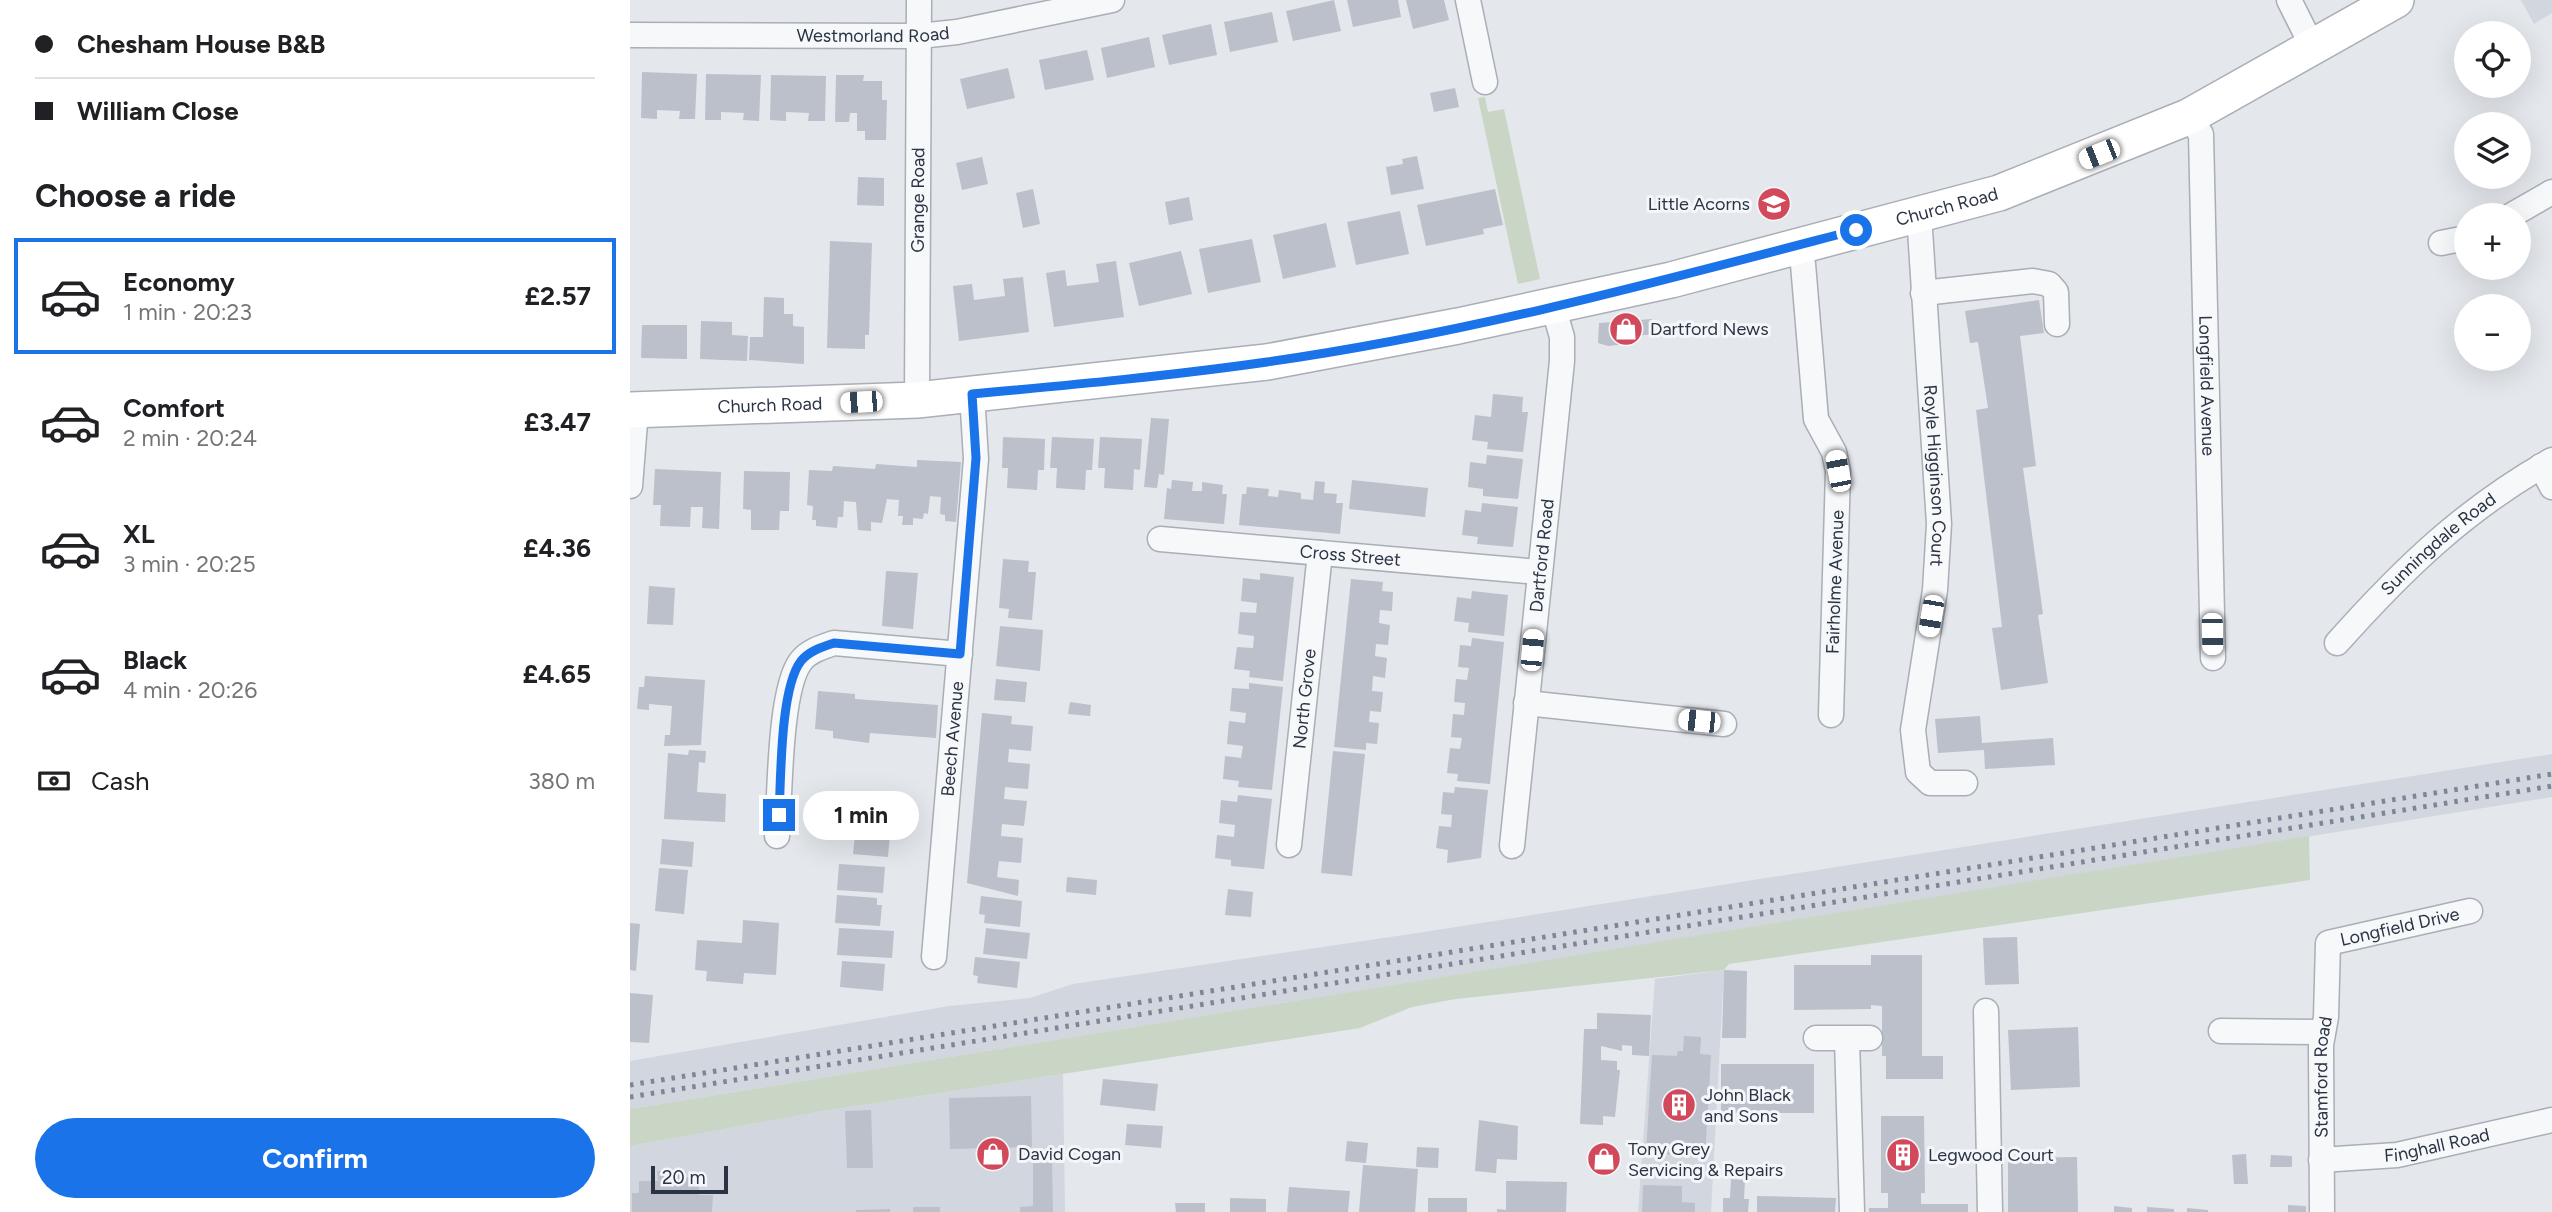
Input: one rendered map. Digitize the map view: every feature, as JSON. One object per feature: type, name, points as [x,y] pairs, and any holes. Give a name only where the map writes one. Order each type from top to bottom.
[{"type":"main road","name":"Church Road","points":[[633,410],[917,400],[1267,362],[1671,280],[1999,193],[2188,117],[2396,0]]},
{"type":"street","name":"Grange Road","points":[[917,400],[919,0]]},
{"type":"street","name":"Westmorland Road","points":[[630,35],[919,36],[957,32],[1112,0]]},
{"type":"street","points":[[1468,0],[1485,82]]},
{"type":"street","points":[[2289,0],[2312,46]]},
{"type":"street","name":"Longfield Avenue","points":[[2188,117],[2201,134],[2213,659]]},
{"type":"street","points":[[2531,204],[2552,192]]},
{"type":"street","name":"Royle Higginson Court","points":[[1919,214],[1939,548],[1935,590],[1917,694],[1914,750],[1918,772],[1930,783],[1965,783]]},
{"type":"street","points":[[2441,243],[2454,240]]},
{"type":"street","name":"Fairholme Avenue","points":[[1797,246],[1803,264],[1816,419],[1834,452],[1838,471],[1831,715]]},
{"type":"street","points":[[1923,293],[2033,281],[2049,284],[2056,292],[2057,324]]},
{"type":"street","name":"Dartford Road","points":[[1512,846],[1562,361],[1562,337],[1553,306]]},
{"type":"street","name":"Beech Avenue","points":[[934,957],[976,458],[972,394]]},
{"type":"street","points":[[630,486],[633,410]]},
{"type":"street","name":"Sunningdale Road","points":[[2337,643],[2393,582],[2451,527],[2548,471]]},
{"type":"street","name":"Cross Street","points":[[1160,539],[1539,572]]},
{"type":"street","name":"North Grove","points":[[1289,845],[1320,553]]},
{"type":"street","points":[[777,836],[789,692],[802,660],[817,649],[834,643],[960,654]]},
{"type":"street","points":[[1527,703],[1724,723]]},
{"type":"street","name":"Longfield Drive","points":[[2328,943],[2470,911]]},
{"type":"street","name":"Stamford Road","points":[[2322,1212],[2320,1160],[2328,943]]},
{"type":"street","points":[[1986,1011],[1990,1212]]},
{"type":"street","points":[[2221,1031],[2323,1032]]},
{"type":"street","points":[[1816,1038],[1859,1039],[1852,1212]]},
{"type":"street","name":"Finghall Road","points":[[2320,1160],[2397,1155],[2552,1120]]},
{"type":"shaded area","points":[[2521,0],[2552,0],[2552,13],[2534,24]]},
{"type":"shaded area","points":[[2552,754],[2552,797],[630,1109],[630,1061],[949,1006],[1030,998],[1073,984],[1424,932]]},
{"type":"shaded area","points":[[1724,970],[1711,1212],[1638,1212],[1655,979]]},
{"type":"shaded area","points":[[1063,1074],[1065,1212],[630,1212],[630,1146],[817,1112]]},
{"type":"green space","points":[[1485,97],[1488,112],[1504,109],[1540,279],[1518,284],[1478,98]]},
{"type":"green space","points":[[2309,836],[2310,880],[1729,964],[1724,970],[1456,999],[1412,1007],[1360,1028],[817,1112],[630,1146],[630,1109]]},
{"type":"building","points":[[1334,0],[1341,31],[1293,41],[1286,11]]},
{"type":"building","points":[[1347,0],[1398,0],[1401,17],[1353,27]]},
{"type":"building","points":[[1406,0],[1444,0],[1449,20],[1413,29]]},
{"type":"building","points":[[1272,12],[1278,42],[1230,52],[1224,22]]},
{"type":"building","points":[[1211,24],[1217,55],[1169,65],[1162,35]]},
{"type":"building","points":[[1149,37],[1155,67],[1107,78],[1101,48]]},
{"type":"building","points":[[1087,50],[1094,80],[1045,90],[1039,60]]},
{"type":"building","points":[[1008,68],[1015,98],[967,109],[960,79]]},
{"type":"building","points":[[642,72],[697,74],[695,119],[679,119],[680,111],[657,110],[657,119],[641,118]]},
{"type":"building","points":[[706,74],[761,75],[759,121],[743,120],[744,113],[721,112],[721,120],[705,120]]},
{"type":"building","points":[[771,75],[826,76],[825,121],[808,121],[809,113],[786,112],[786,121],[770,120]]},
{"type":"building","points":[[836,75],[864,75],[863,81],[882,81],[882,100],[887,100],[886,140],[865,140],[865,131],[857,131],[857,113],[850,113],[849,122],[835,122]]},
{"type":"building","points":[[1455,88],[1459,107],[1434,112],[1430,93]]},
{"type":"building","points":[[1417,156],[1424,189],[1391,195],[1386,167],[1403,164],[1402,159]]},
{"type":"building","points":[[982,157],[988,184],[962,190],[956,163]]},
{"type":"building","points":[[858,177],[884,178],[884,206],[857,205]]},
{"type":"building","points":[[1033,189],[1040,224],[1023,228],[1016,193]]},
{"type":"building","points":[[1495,189],[1503,225],[1483,229],[1484,234],[1426,246],[1417,205]]},
{"type":"building","points":[[1189,197],[1193,220],[1169,225],[1165,202]]},
{"type":"building","points":[[1400,211],[1409,254],[1356,265],[1347,222]]},
{"type":"building","points":[[1326,223],[1336,267],[1283,279],[1273,235]]},
{"type":"building","points":[[1252,239],[1261,282],[1208,293],[1199,249]]},
{"type":"building","points":[[830,241],[872,243],[869,335],[865,335],[865,349],[827,348]]},
{"type":"building","points":[[1181,251],[1192,294],[1139,306],[1129,263]]},
{"type":"building","points":[[1116,261],[1124,317],[1054,327],[1046,273],[1065,270],[1067,286],[1099,282],[1096,264]]},
{"type":"building","points":[[1023,277],[1029,332],[959,341],[953,286],[972,284],[974,300],[1005,296],[1003,279]]},
{"type":"building","points":[[764,297],[784,298],[784,314],[793,314],[793,326],[804,327],[804,364],[749,360],[750,337],[763,337]]},
{"type":"building","points":[[2039,300],[2044,333],[2020,336],[2036,466],[2023,468],[2043,614],[2038,615],[2048,683],[2001,690],[1992,628],[2002,627],[1976,410],[1988,408],[1978,342],[1970,343],[1965,311]]},
{"type":"building","name":"Dartford News","points":[[1652,319],[1654,334],[1636,336],[1637,343],[1608,346],[1598,343],[1599,323]]},
{"type":"building","points":[[701,321],[732,322],[732,335],[748,336],[747,361],[700,359]]},
{"type":"building","points":[[642,325],[687,325],[687,359],[641,358]]},
{"type":"building","points":[[1493,394],[1523,397],[1522,412],[1528,412],[1523,452],[1487,449],[1488,442],[1472,440],[1475,415],[1491,417]]},
{"type":"building","points":[[1151,418],[1169,419],[1164,475],[1159,474],[1157,488],[1144,487]]},
{"type":"building","points":[[1003,437],[1045,439],[1044,470],[1038,470],[1037,490],[1007,488],[1008,468],[1002,468]]},
{"type":"building","points":[[1052,437],[1094,439],[1092,470],[1086,470],[1085,490],[1056,488],[1057,468],[1050,468]]},
{"type":"building","points":[[1100,437],[1142,439],[1140,470],[1134,469],[1133,490],[1104,488],[1105,468],[1098,468]]},
{"type":"building","points":[[1487,455],[1523,459],[1518,499],[1483,496],[1483,489],[1468,487],[1470,462],[1486,464]]},
{"type":"building","points":[[917,460],[961,462],[956,522],[945,521],[945,515],[940,514],[941,497],[930,496],[928,514],[924,513],[923,519],[913,518],[913,525],[902,525],[903,516],[898,516],[899,500],[887,499],[882,523],[871,522],[871,531],[858,530],[856,502],[844,501],[843,517],[838,517],[837,528],[816,526],[816,520],[812,520],[813,506],[807,505],[809,470],[832,471],[833,466],[875,469],[876,464],[917,467]]},
{"type":"building","points":[[655,469],[721,472],[719,529],[702,528],[703,507],[691,507],[690,527],[660,526],[661,505],[653,505]]},
{"type":"building","points":[[744,471],[790,472],[789,511],[780,511],[779,530],[751,530],[751,510],[743,509]]},
{"type":"building","points":[[1172,480],[1193,482],[1192,491],[1202,491],[1202,482],[1223,485],[1222,494],[1227,494],[1224,524],[1164,519],[1167,488],[1171,489]]},
{"type":"building","points":[[1352,480],[1428,488],[1425,517],[1349,509]]},
{"type":"building","points":[[1315,481],[1325,482],[1324,493],[1337,494],[1336,503],[1343,503],[1340,534],[1239,525],[1242,494],[1246,494],[1247,487],[1269,489],[1268,496],[1278,497],[1279,490],[1301,493],[1301,499],[1313,500]]},
{"type":"building","points":[[1482,503],[1518,507],[1513,547],[1477,544],[1478,537],[1462,535],[1465,510],[1481,512]]},
{"type":"building","points":[[1003,559],[1029,561],[1028,572],[1036,572],[1032,620],[1008,618],[1009,609],[999,608]]},
{"type":"building","points":[[886,571],[918,573],[913,629],[882,626]]},
{"type":"building","points":[[1260,573],[1294,577],[1283,681],[1249,677],[1250,671],[1234,669],[1237,647],[1253,648],[1254,636],[1238,634],[1240,612],[1256,613],[1257,603],[1241,601],[1243,578],[1260,580]]},
{"type":"building","points":[[1351,579],[1383,582],[1382,591],[1393,592],[1392,611],[1380,610],[1379,623],[1390,625],[1388,645],[1376,644],[1375,656],[1387,658],[1385,678],[1373,676],[1372,691],[1383,692],[1381,712],[1370,711],[1369,722],[1379,723],[1377,744],[1366,743],[1366,750],[1334,747]]},
{"type":"building","points":[[649,586],[675,588],[673,625],[647,624]]},
{"type":"building","points":[[1472,591],[1508,595],[1504,636],[1468,632],[1469,623],[1454,621],[1457,597],[1471,599]]},
{"type":"building","points":[[1000,626],[1043,630],[1040,671],[996,666]]},
{"type":"building","points":[[1472,638],[1504,642],[1490,784],[1457,781],[1458,774],[1447,773],[1450,748],[1460,749],[1462,738],[1451,737],[1453,714],[1464,715],[1465,703],[1454,702],[1456,679],[1467,680],[1469,668],[1458,667],[1460,645],[1471,646]]},
{"type":"building","points":[[645,676],[705,680],[701,745],[664,746],[665,735],[670,735],[672,706],[649,704],[649,710],[637,709],[639,687],[644,687]]},
{"type":"building","points":[[996,679],[1027,682],[1025,702],[994,700]]},
{"type":"building","points":[[1249,683],[1283,687],[1272,790],[1238,787],[1239,781],[1223,779],[1225,756],[1241,758],[1243,746],[1227,744],[1229,721],[1245,723],[1246,713],[1230,711],[1232,688],[1249,689]]},
{"type":"building","points":[[818,691],[855,694],[855,699],[938,705],[936,738],[870,733],[869,743],[833,738],[833,731],[815,729]]},
{"type":"building","points":[[1070,702],[1091,705],[1090,716],[1068,714]]},
{"type":"building","points":[[982,713],[1012,716],[1011,724],[1033,726],[1031,751],[1009,749],[1008,762],[1030,764],[1028,789],[1005,787],[1004,799],[1027,801],[1024,826],[1002,824],[1001,836],[1023,838],[1021,863],[999,861],[997,877],[1019,880],[1018,896],[967,883]]},
{"type":"building","points":[[1980,716],[1982,743],[2053,738],[2055,765],[1985,769],[1984,750],[1938,753],[1935,719]]},
{"type":"building","points":[[689,750],[706,751],[705,763],[699,762],[697,792],[726,794],[725,822],[664,819],[668,753],[688,755]]},
{"type":"building","points":[[1333,751],[1365,754],[1352,876],[1321,873]]},
{"type":"building","points":[[1455,787],[1488,790],[1481,858],[1447,863],[1448,850],[1436,848],[1439,826],[1451,827],[1452,815],[1441,814],[1443,792],[1454,793]]},
{"type":"building","points":[[1238,795],[1272,799],[1264,869],[1231,866],[1231,860],[1215,858],[1217,835],[1234,837],[1235,825],[1219,823],[1221,800],[1237,802]]},
{"type":"building","points":[[867,798],[898,800],[896,822],[891,822],[888,857],[853,854],[856,826],[845,825],[846,807],[866,809]]},
{"type":"building","points":[[662,839],[694,842],[692,867],[660,864]]},
{"type":"building","points":[[839,864],[885,867],[883,893],[837,890]]},
{"type":"building","points":[[659,868],[688,870],[684,914],[655,911]]},
{"type":"building","points":[[1067,877],[1097,880],[1096,895],[1066,892]]},
{"type":"building","points":[[1228,889],[1253,892],[1251,917],[1225,915]]},
{"type":"building","points":[[837,895],[877,898],[877,905],[882,905],[880,926],[835,923]]},
{"type":"building","points":[[981,896],[1022,901],[1020,927],[984,923],[985,915],[979,914]]},
{"type":"building","points":[[743,920],[779,923],[776,975],[744,973],[743,984],[706,981],[707,971],[695,970],[697,940],[742,943]]},
{"type":"building","points":[[630,923],[640,924],[636,971],[630,970]]},
{"type":"building","points":[[839,928],[894,931],[892,958],[837,955]]},
{"type":"building","points":[[986,928],[1030,933],[1027,959],[983,954]]},
{"type":"building","points":[[2017,937],[2019,984],[1985,985],[1983,938]]},
{"type":"building","points":[[1871,955],[1922,955],[1922,1056],[1943,1056],[1943,1079],[1886,1079],[1886,1056],[1882,1056],[1882,1006],[1871,1005],[1871,1009],[1794,1010],[1794,965],[1871,965]]},
{"type":"building","points":[[975,957],[1020,962],[1017,988],[977,983],[978,976],[973,975]]},
{"type":"building","points":[[842,961],[885,964],[883,991],[840,987]]},
{"type":"building","points":[[1724,970],[1747,971],[1746,1038],[1722,1038]]},
{"type":"building","points":[[630,993],[653,995],[649,1043],[630,1042]]},
{"type":"building","points":[[1597,1013],[1651,1015],[1649,1056],[1632,1055],[1632,1046],[1622,1045],[1622,1051],[1601,1046],[1601,1060],[1617,1061],[1617,1070],[1620,1070],[1615,1117],[1603,1116],[1603,1125],[1580,1124],[1584,1029],[1597,1029]]},
{"type":"building","points":[[2078,1027],[2080,1087],[2011,1090],[2008,1030]]},
{"type":"building","name":"John Black and Sons","points":[[1684,1036],[1701,1037],[1700,1054],[1711,1055],[1705,1157],[1646,1153],[1652,1055],[1677,1056],[1678,1051],[1683,1051]]},
{"type":"building","points":[[1721,1064],[1814,1064],[1814,1113],[1721,1113]]},
{"type":"building","points":[[1103,1079],[1158,1084],[1155,1111],[1100,1105]]},
{"type":"building","points":[[1031,1096],[1032,1147],[950,1149],[949,1098]]},
{"type":"building","points":[[871,1110],[873,1168],[847,1168],[845,1111]]},
{"type":"building","name":"Legwood Court","points":[[1881,1116],[1924,1116],[1925,1193],[1921,1193],[1921,1204],[1968,1204],[1968,1212],[1869,1212],[1869,1208],[1888,1208],[1888,1193],[1881,1193]]},
{"type":"building","points":[[1479,1120],[1518,1126],[1517,1160],[1497,1159],[1496,1173],[1475,1171]]},
{"type":"building","points":[[1127,1124],[1163,1126],[1161,1148],[1125,1145]]},
{"type":"building","points":[[1347,1141],[1368,1143],[1366,1163],[1345,1161]]},
{"type":"building","points":[[1417,1147],[1439,1148],[1438,1168],[1416,1167]]},
{"type":"building","points":[[2246,1154],[2248,1184],[2234,1184],[2232,1155]]},
{"type":"building","points":[[2271,1155],[2292,1156],[2292,1167],[2270,1167]]},
{"type":"building","points":[[2077,1157],[2078,1212],[2008,1212],[2008,1158]]},
{"type":"building","points":[[1033,1160],[1052,1160],[1053,1212],[1020,1212],[1020,1207],[1033,1206]]},
{"type":"building","points":[[1363,1165],[1418,1169],[1415,1212],[1359,1212]]},
{"type":"building","points":[[657,1171],[686,1171],[686,1177],[699,1178],[699,1195],[713,1195],[712,1212],[632,1212],[632,1193],[639,1193],[639,1181],[658,1181]]},
{"type":"building","points":[[1731,1179],[1745,1180],[1744,1199],[1749,1199],[1748,1212],[1723,1212],[1723,1198],[1730,1198]]},
{"type":"building","points":[[1506,1181],[1567,1182],[1566,1212],[1497,1212],[1497,1209],[1506,1210]]},
{"type":"building","points":[[1643,1185],[1682,1186],[1682,1202],[1695,1203],[1695,1212],[1642,1212]]},
{"type":"building","points":[[1289,1187],[1350,1191],[1348,1212],[1287,1212]]},
{"type":"building","points":[[1757,1196],[1836,1198],[1835,1212],[1757,1212]]},
{"type":"building","points":[[1230,1198],[1266,1199],[1266,1212],[1230,1212]]},
{"type":"building","points":[[1428,1198],[1467,1198],[1467,1212],[1428,1212]]},
{"type":"building","points":[[1175,1203],[1205,1203],[1205,1212],[1176,1212]]},
{"type":"building","points":[[2288,1205],[2306,1206],[2306,1212],[2288,1212]]},
{"type":"building","points":[[2114,1206],[2132,1208],[2132,1212],[2114,1212]]},
{"type":"building","points":[[913,1207],[940,1207],[940,1212],[913,1212]]},
{"type":"building","points":[[2147,1207],[2174,1209],[2174,1212],[2147,1212]]},
{"type":"building","points":[[2187,1208],[2208,1210],[2208,1212],[2187,1212]]},
{"type":"building","points":[[890,1209],[890,1212],[856,1212],[856,1210]]},
{"type":"railway","points":[[630,1085],[2552,774]]},
{"type":"railway","points":[[630,1097],[2552,786]]},
{"type":"place","name":"Little Acorns","points":[[1774,204]]},
{"type":"place","name":"Dartford News","points":[[1626,329]]},
{"type":"place","name":"John Black and Sons","points":[[1679,1105]]},
{"type":"place","name":"David Cogan","points":[[993,1154]]},
{"type":"place","name":"Legwood Court","points":[[1903,1155]]},
{"type":"place","name":"Tony Grey Servicing & Repairs","points":[[1604,1159]]},
{"type":"route","points":[[779,815],[789,692],[793,675],[802,660],[817,649],[834,643],[960,654],[976,458],[972,394],[1267,362],[1362,345],[1671,280],[1856,230]]}]
